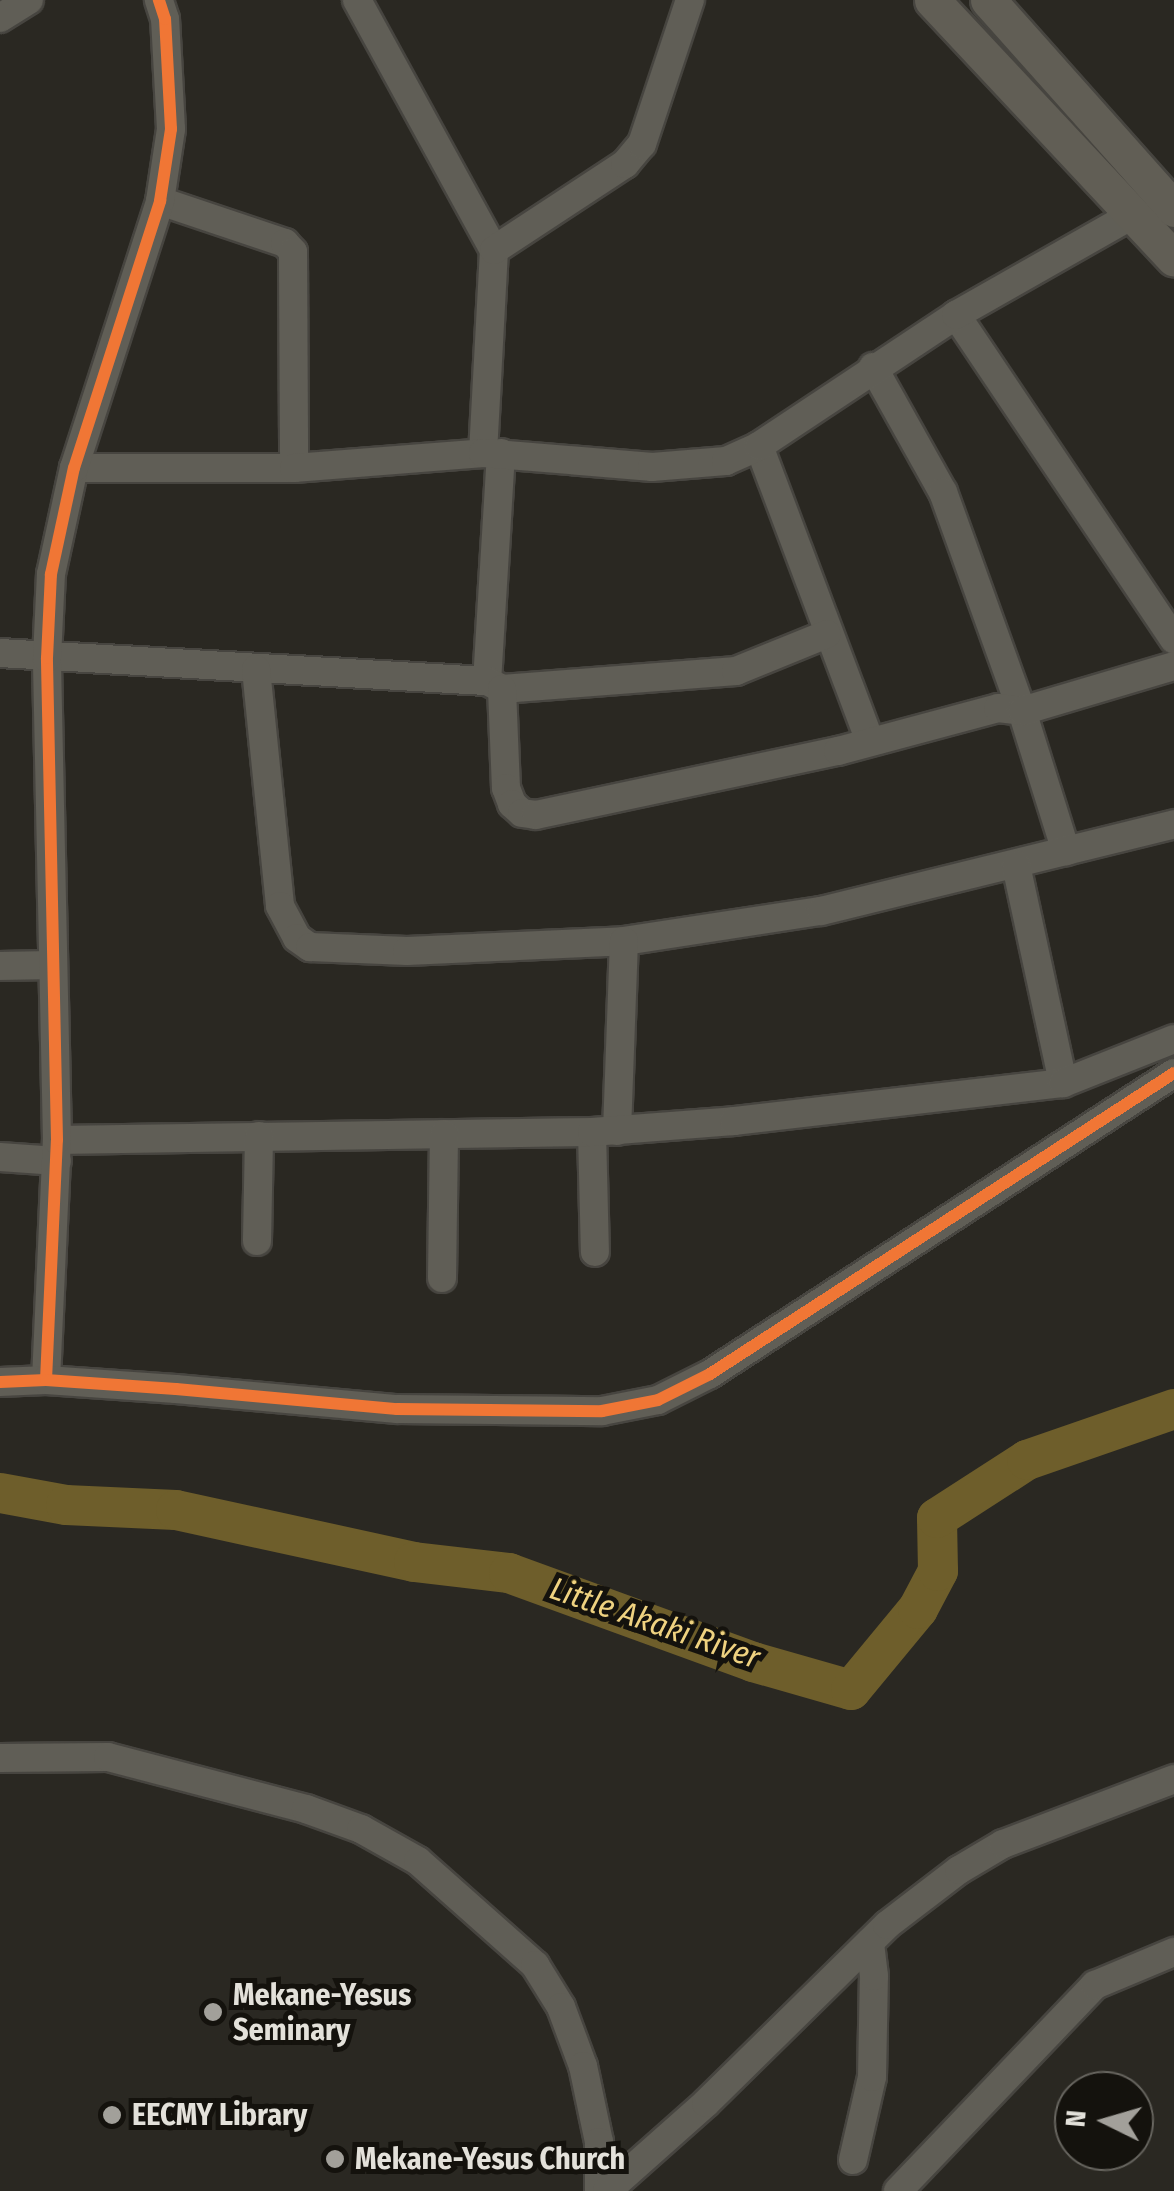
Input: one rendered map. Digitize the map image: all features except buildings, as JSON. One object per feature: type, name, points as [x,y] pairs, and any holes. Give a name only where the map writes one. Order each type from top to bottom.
[{"type":"main road","points":[[932,0],[1174,259]]},
{"type":"main road","points":[[988,0],[1174,209]]},
{"type":"street","points":[[0,18],[29,0]]},
{"type":"street","points":[[46,1380],[57,1150],[47,658],[51,574],[74,468],[160,201],[171,129],[165,19],[159,0]]},
{"type":"street","points":[[357,0],[494,250],[494,685],[506,788],[522,813],[536,815],[870,742],[998,708],[1022,711],[1174,666]]},
{"type":"street","points":[[494,250],[625,164],[642,144],[690,0]]},
{"type":"street","points":[[160,201],[285,243],[293,252],[294,468]]},
{"type":"street","points":[[74,468],[294,468],[492,453],[652,467],[726,460],[760,446],[956,315],[1132,216]]},
{"type":"street","points":[[956,315],[1174,639]]},
{"type":"street","points":[[873,367],[943,492],[1022,711],[1066,851]]},
{"type":"street","points":[[760,446],[870,742]]},
{"type":"street","points":[[0,654],[494,685],[736,671],[828,634]]},
{"type":"street","points":[[256,669],[280,906],[297,938],[310,947],[407,950],[624,941],[821,911],[1174,824]]},
{"type":"street","points":[[1016,866],[1063,1083]]},
{"type":"street","points":[[595,1252],[624,941]]},
{"type":"street","points":[[0,966],[52,965]]},
{"type":"street","points":[[0,1156],[259,1136],[604,1131],[734,1122],[1063,1083],[1174,1038]]},
{"type":"street","points":[[0,1382],[46,1380],[397,1409],[602,1410],[658,1400],[742,1354],[1174,1074]]},
{"type":"street","points":[[442,1278],[444,1134]]},
{"type":"street","points":[[257,1241],[259,1136]]},
{"type":"street","points":[[0,1758],[108,1758],[306,1809],[361,1829],[418,1861],[535,1966],[561,2007],[583,2066],[599,2142],[599,2191]]},
{"type":"street","points":[[607,2191],[706,2103],[870,1942],[959,1870],[1004,1844],[1174,1779]]},
{"type":"street","points":[[853,2160],[872,2078],[874,1976],[870,1942]]},
{"type":"street","points":[[898,2191],[1095,1985],[1174,1952]]},
{"type":"waterway","name":"Little Akaki River","points":[[0,1493],[66,1505],[176,1510],[414,1562],[509,1573],[753,1662],[851,1690],[918,1609],[938,1571],[937,1518],[1027,1460],[1174,1409]]},
{"type":"cycle path","points":[[46,1380],[57,1140],[47,658],[51,574],[74,468],[160,201],[171,129],[165,19],[159,0]]},
{"type":"cycle path","points":[[0,1382],[46,1380],[397,1409],[602,1411],[658,1400],[710,1374],[1174,1073]]},
{"type":"place","name":"Mekane-Yesus Seminary","points":[[213,2012]]},
{"type":"place","name":"EECMY Library","points":[[112,2115]]},
{"type":"place","name":"Mekane-Yesus Church","points":[[335,2159]]}]
